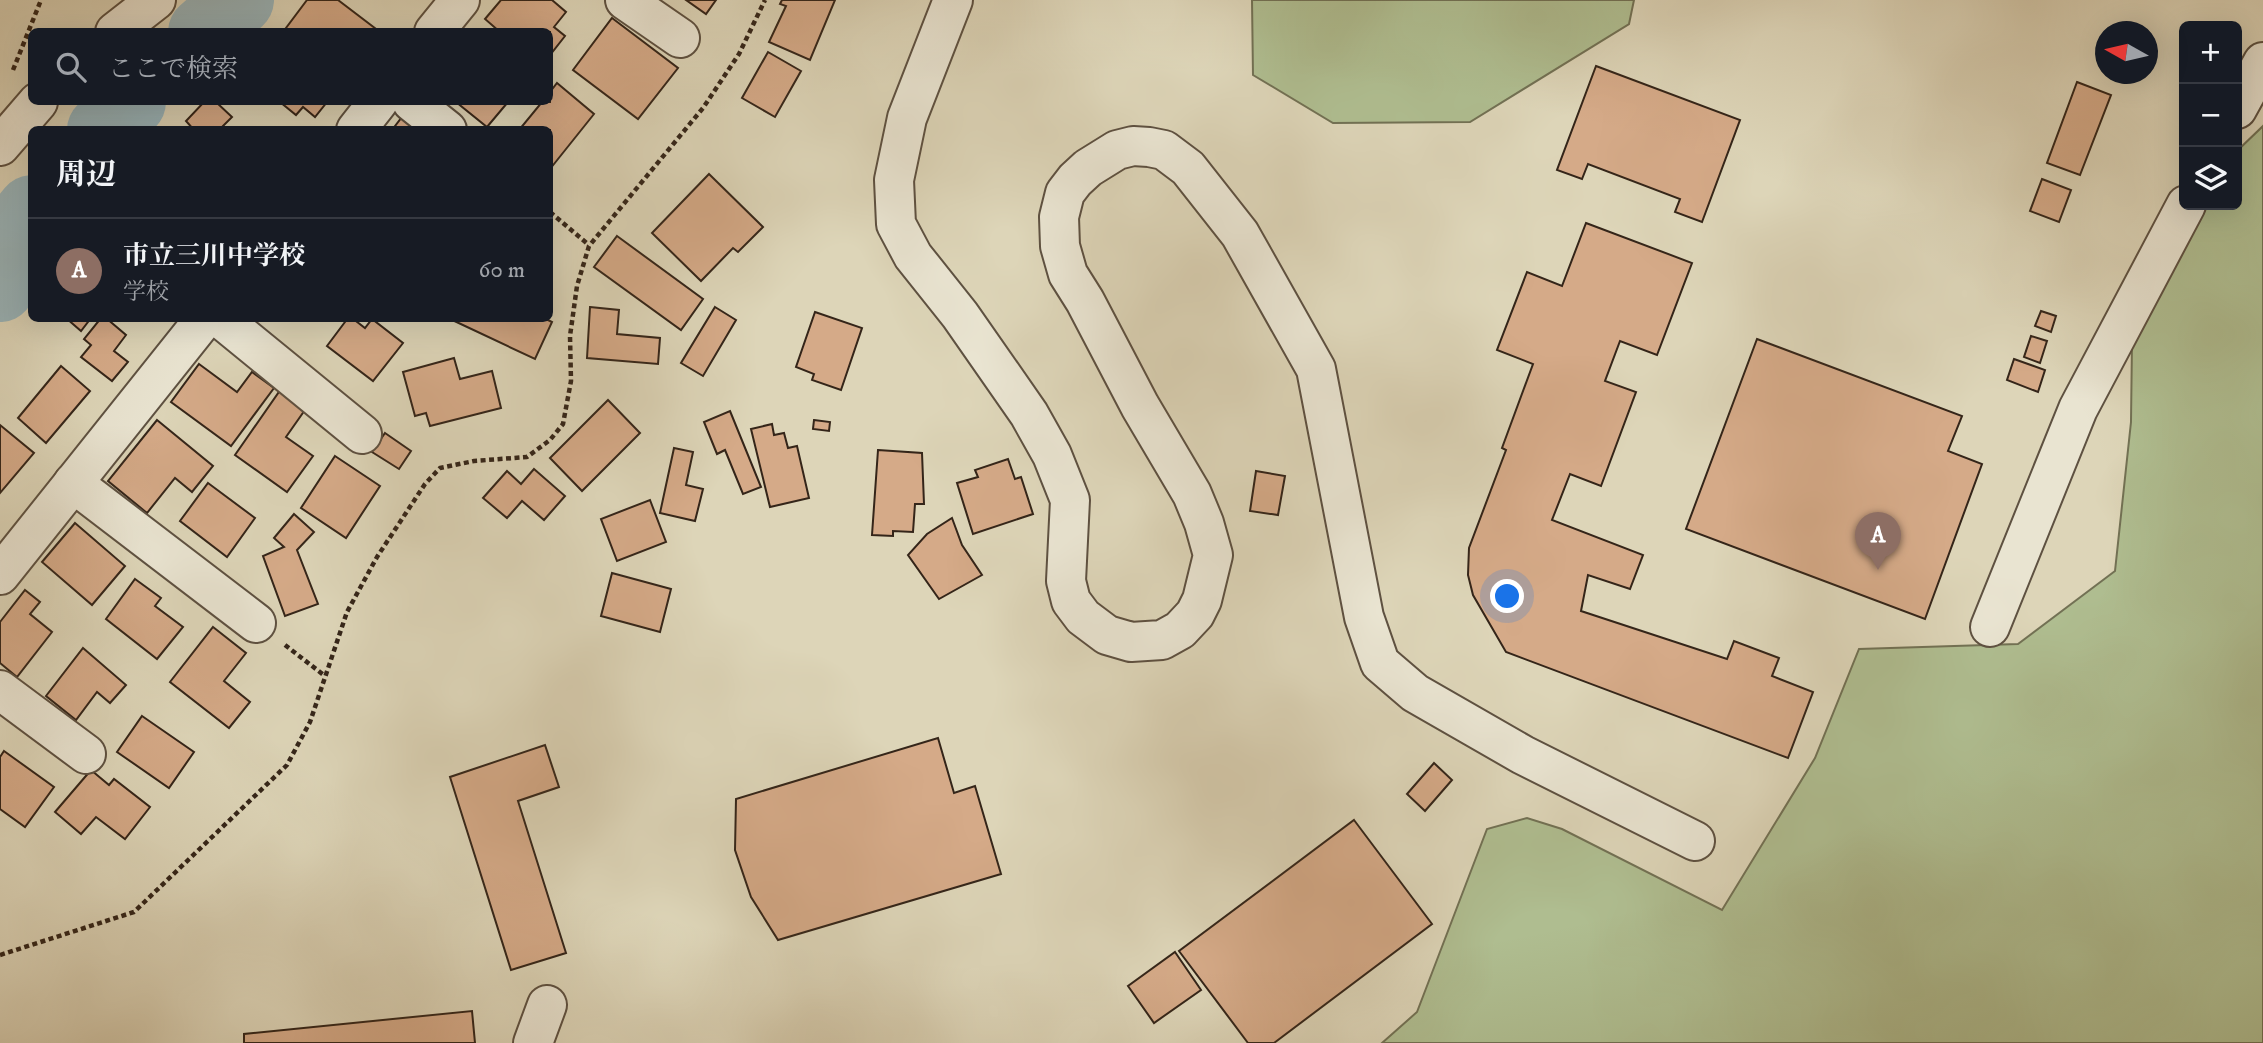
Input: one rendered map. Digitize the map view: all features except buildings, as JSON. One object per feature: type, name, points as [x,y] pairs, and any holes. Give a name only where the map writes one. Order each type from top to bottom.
[{"type":"street","points":[[121,28],[156,0]]},
{"type":"street","points":[[437,28],[460,0]]},
{"type":"street","points":[[625,0],[680,38]]},
{"type":"street","points":[[953,0],[907,118],[894,180],[896,224],[913,256],[960,315],[1029,414],[1052,455],[1070,500],[1066,581],[1071,601],[1083,617],[1107,635],[1131,642],[1162,640],[1180,629],[1195,614],[1202,600],[1213,555],[1192,495],[1068,274],[1060,246],[1059,217],[1065,193],[1075,180],[1096,162],[1117,150],[1133,145],[1164,150],[1188,168],[1240,234],[1317,369],[1364,617],[1380,663],[1415,693],[1523,755],[1695,841]]},
{"type":"street","points":[[2242,100],[2263,62]]},
{"type":"street","points":[[0,146],[24,90]]},
{"type":"street","points":[[359,126],[376,105]]},
{"type":"street","points":[[416,105],[442,126]]},
{"type":"street","points":[[1990,626],[2078,409],[2183,210]]},
{"type":"street","points":[[0,575],[202,322]]},
{"type":"street","points":[[225,322],[362,434]]},
{"type":"street","points":[[73,483],[256,623]]},
{"type":"street","points":[[0,690],[86,754]]},
{"type":"street","points":[[533,1043],[547,1005]]},
{"type":"path","points":[[36,28],[41,0]]},
{"type":"path","points":[[0,955],[134,912],[287,765],[310,722],[347,612],[377,557],[432,476],[440,468],[474,461],[527,457],[550,440],[563,424],[571,381],[570,336],[577,286],[589,246],[703,108],[739,54],[765,0]]},
{"type":"path","points":[[24,90],[28,69]]},
{"type":"path","points":[[553,215],[589,246]]},
{"type":"path","points":[[256,623],[325,676]]},
{"type":"green space","points":[[1252,0],[1634,0],[1629,24],[1470,122],[1333,123],[1253,75]]},
{"type":"green space","points":[[2263,126],[2263,1043],[1382,1043],[1417,1012],[1487,829],[1527,818],[1562,829],[1722,910],[1815,758],[1859,649],[2018,644],[2115,571],[2131,422],[2133,264],[2182,210],[2242,210],[2242,146]]},
{"type":"waterway","points":[[208,28],[239,0]]},
{"type":"waterway","points":[[106,126],[128,105]]},
{"type":"waterway","points":[[0,287],[22,222],[28,215]]},
{"type":"place","name":"市立三川中学校","points":[[1878,570]]}]
